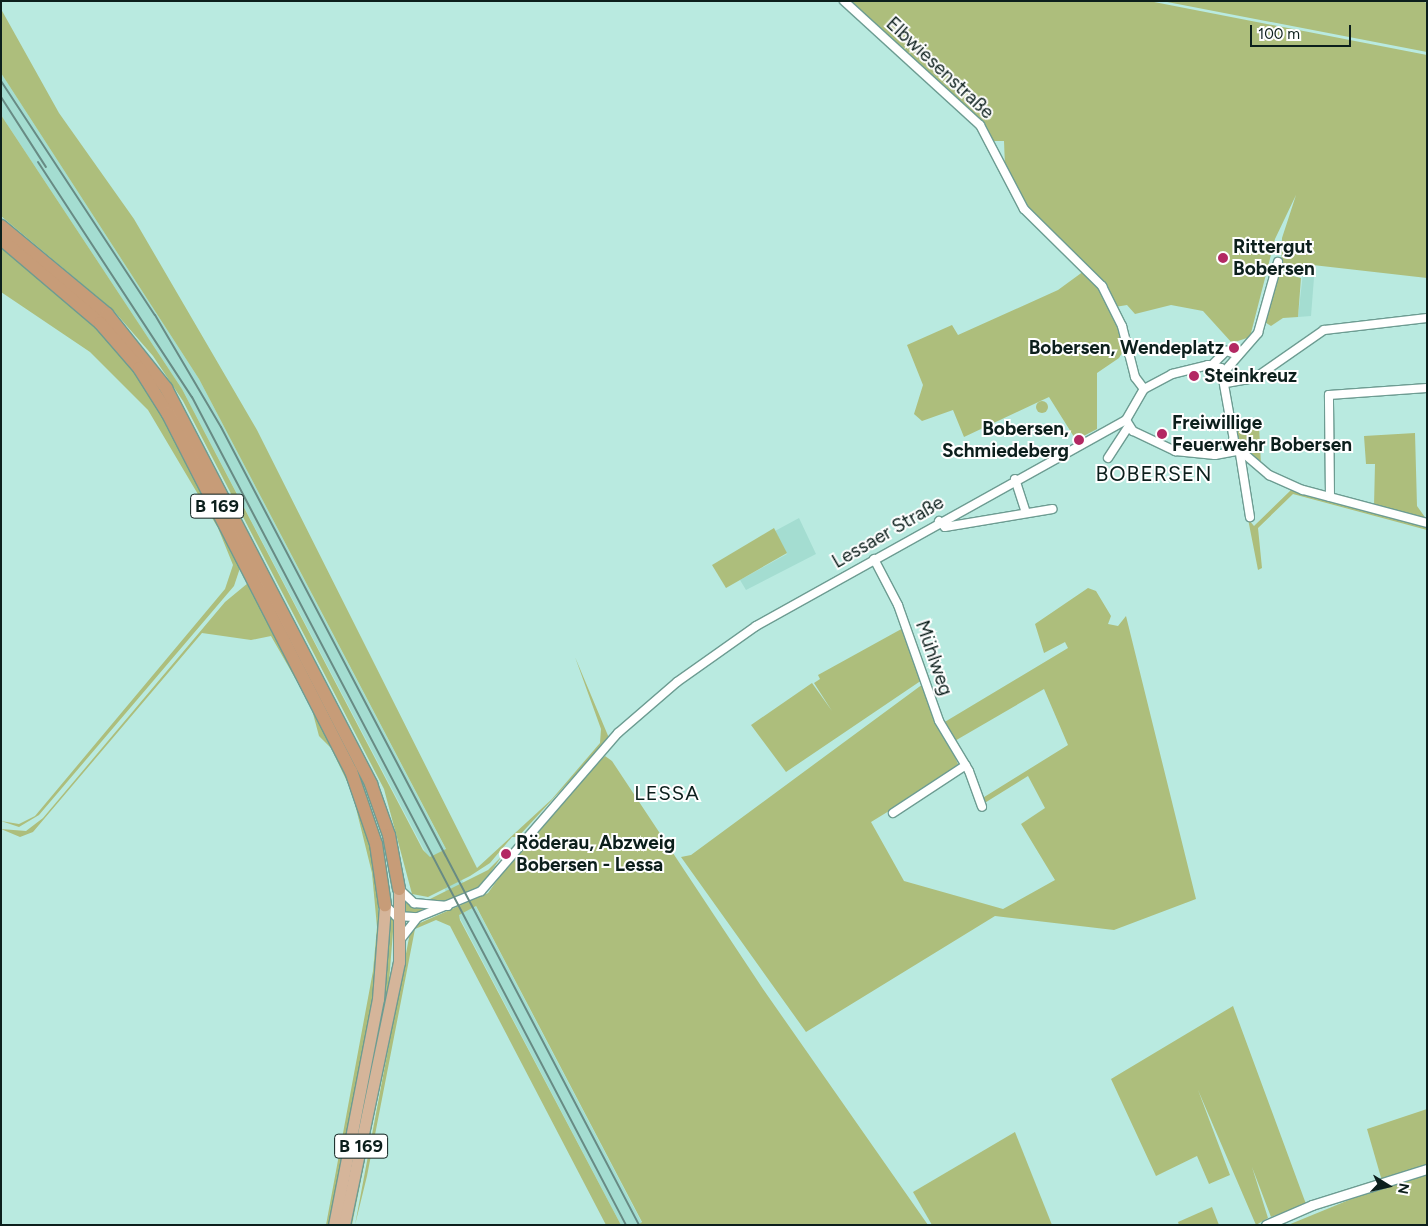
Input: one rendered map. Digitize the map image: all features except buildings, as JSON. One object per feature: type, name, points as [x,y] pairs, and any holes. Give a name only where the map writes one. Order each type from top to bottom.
[{"type":"highway","name":"B 169","points":[[1,226],[107,314],[166,388],[371,784],[389,835],[399,889]]},
{"type":"highway","name":"B 169","points":[[1,239],[100,323],[139,368],[168,414],[351,771],[376,844],[385,906]]},
{"type":"main road","name":"B 169","points":[[344,1225],[400,940],[399,889]]},
{"type":"main road","name":"B 169","points":[[334,1225],[378,999],[385,906]]},
{"type":"street","name":"Elbwiesenstraße","points":[[844,1],[980,125],[1024,209],[1102,286],[1122,326],[1135,377],[1144,389]]},
{"type":"street","points":[[1222,370],[1258,334],[1278,262]]},
{"type":"street","points":[[1226,384],[1255,378],[1324,330],[1427,318]]},
{"type":"street","points":[[1108,458],[1128,423],[1144,389],[1172,374],[1212,365],[1226,351],[1238,355]]},
{"type":"street","points":[[1212,365],[1222,370],[1226,384],[1250,517]]},
{"type":"street","points":[[1330,497],[1329,395],[1427,388]]},
{"type":"street","points":[[1128,423],[1175,451],[1215,455],[1239,453],[1279,481],[1427,523]]},
{"type":"street","name":"Lessaer Straße","points":[[418,917],[450,906],[488,884],[519,842],[590,767],[628,722],[677,682],[756,626],[1015,478],[1128,423]]},
{"type":"street","points":[[1015,478],[1026,512]]},
{"type":"street","points":[[939,521],[945,528],[1052,508]]},
{"type":"street","name":"Mühlweg","points":[[874,559],[898,605],[939,721],[966,765],[982,807]]},
{"type":"street","points":[[893,813],[966,765]]},
{"type":"street","points":[[399,889],[414,903],[450,906]]},
{"type":"street","points":[[385,906],[400,916],[418,917]]},
{"type":"street","points":[[400,940],[418,917]]},
{"type":"street","points":[[1266,1225],[1312,1205],[1427,1170]]},
{"type":"shaded area","points":[[1,73],[199,379],[643,1225],[621,1225],[182,389],[1,115]]},
{"type":"shaded area","points":[[1304,264],[1315,265],[1311,316],[1298,317]]},
{"type":"shaded area","points":[[799,518],[816,554],[746,590],[740,580],[787,554],[775,531]]},
{"type":"green space","points":[[846,1],[1149,1],[1427,55],[1427,278],[1304,264],[1302,273],[1281,270],[1282,238],[1296,195],[1275,239],[1250,337],[1232,343],[1203,311],[1171,305],[1135,314],[1127,305],[1115,307],[1105,286],[1026,209],[1005,167],[1004,141],[993,141],[977,118]]},
{"type":"green space","points":[[1162,1],[1421,1],[1427,3],[1427,52]]},
{"type":"green space","points":[[1,9],[59,113],[134,219],[257,430],[477,868],[552,799],[600,743],[601,729],[575,657],[609,738],[518,837],[512,837],[490,863],[470,876],[428,897],[412,894],[384,789],[183,401],[153,356],[113,310],[1,216],[1,115],[182,389],[423,850],[430,857],[446,849],[199,379],[1,73]]},
{"type":"green space","points":[[1,245],[44,278],[120,349],[158,404],[241,565],[234,586],[39,815],[19,827],[1,821],[19,824],[35,816],[225,589],[233,565],[218,528],[148,410],[90,352],[1,292]]},
{"type":"green space","points":[[1084,271],[1101,289],[1116,317],[1125,348],[1119,358],[1097,373],[1097,429],[1076,440],[1049,397],[964,437],[953,410],[922,421],[914,414],[923,385],[907,345],[952,325],[958,335],[1058,290]]},
{"type":"green space","points":[[1285,274],[1301,278],[1298,317],[1283,318],[1271,326],[1263,321],[1276,276]]},
{"type":"green space","points":[[1040,401],[1044,401],[1048,407],[1044,413],[1040,413],[1036,409],[1036,405]]},
{"type":"green space","points":[[1259,426],[1261,465],[1241,447],[1236,430]]},
{"type":"green space","points":[[1415,433],[1417,506],[1427,520],[1374,506],[1375,464],[1366,464],[1364,436]]},
{"type":"green space","points":[[1292,489],[1427,526],[1427,530],[1293,494],[1258,528],[1262,568],[1258,570],[1248,519],[1254,526]]},
{"type":"green space","points":[[774,528],[787,553],[726,588],[712,565]]},
{"type":"green space","points":[[248,583],[342,761],[372,850],[378,901],[378,971],[330,1225],[326,1225],[373,971],[377,927],[372,873],[352,792],[331,748],[319,736],[311,706],[271,636],[251,640],[202,633],[33,832],[20,837],[1,829],[26,831],[43,818],[225,602]]},
{"type":"green space","points":[[1088,588],[1096,591],[1111,616],[1108,624],[1118,626],[1126,616],[1196,899],[1114,930],[995,916],[806,1032],[681,857],[691,855],[923,684],[958,764],[956,770],[871,822],[904,881],[1003,909],[1055,880],[1021,824],[1045,808],[1028,776],[983,804],[981,799],[1068,745],[1044,689],[953,742],[943,723],[1068,648],[1065,642],[1044,653],[1035,624]]},
{"type":"green space","points":[[905,627],[922,680],[786,772],[751,725],[812,683],[832,711],[814,683],[820,679],[818,675]]},
{"type":"green space","points":[[605,756],[612,761],[763,989],[928,1225],[638,1225],[642,1222],[476,906],[459,915],[460,920],[621,1225],[606,1225],[450,926],[436,920],[415,929],[367,1176],[355,1225],[411,927],[488,893],[523,844]]},
{"type":"green space","points":[[502,856],[479,889],[444,903],[426,901],[488,870]]},
{"type":"green space","points":[[403,896],[422,908],[423,913],[406,913]]},
{"type":"green space","points":[[388,915],[394,919],[389,982],[340,1225],[384,987]]},
{"type":"green space","points":[[1233,1006],[1306,1204],[1271,1217],[1252,1167],[1268,1218],[1256,1225],[1198,1090],[1230,1175],[1209,1184],[1197,1156],[1156,1176],[1111,1079]]},
{"type":"green space","points":[[384,1064],[352,1225],[348,1225],[381,1072]]},
{"type":"green space","points":[[1427,1109],[1427,1166],[1382,1181],[1367,1129]]},
{"type":"green space","points":[[1015,1132],[1052,1225],[932,1225],[913,1192]]},
{"type":"green space","points":[[1427,1173],[1427,1225],[1288,1225],[1383,1186]]},
{"type":"green space","points":[[1212,1207],[1219,1225],[1179,1225],[1178,1222]]},
{"type":"railway","points":[[1,81],[155,315],[221,427],[639,1225]]},
{"type":"railway","points":[[1,97],[46,167]]},
{"type":"railway","points":[[38,162],[192,397],[626,1225]]},
{"type":"place","name":"Rittergut Bobersen","points":[[1223,258]]},
{"type":"place","name":"Bobersen, Wendeplatz","points":[[1234,348]]},
{"type":"place","name":"Steinkreuz","points":[[1194,376]]},
{"type":"place","name":"Freiwillige Feuerwehr Bobersen","points":[[1162,434]]},
{"type":"place","name":"Bobersen, Schmiedeberg","points":[[1079,440]]},
{"type":"place","name":"Röderau, Abzweig Bobersen - Lessa","points":[[506,854]]},
{"type":"district","name":"BOBERSEN","points":[[1154,474]]},
{"type":"district","name":"LESSA","points":[[667,793]]}]
